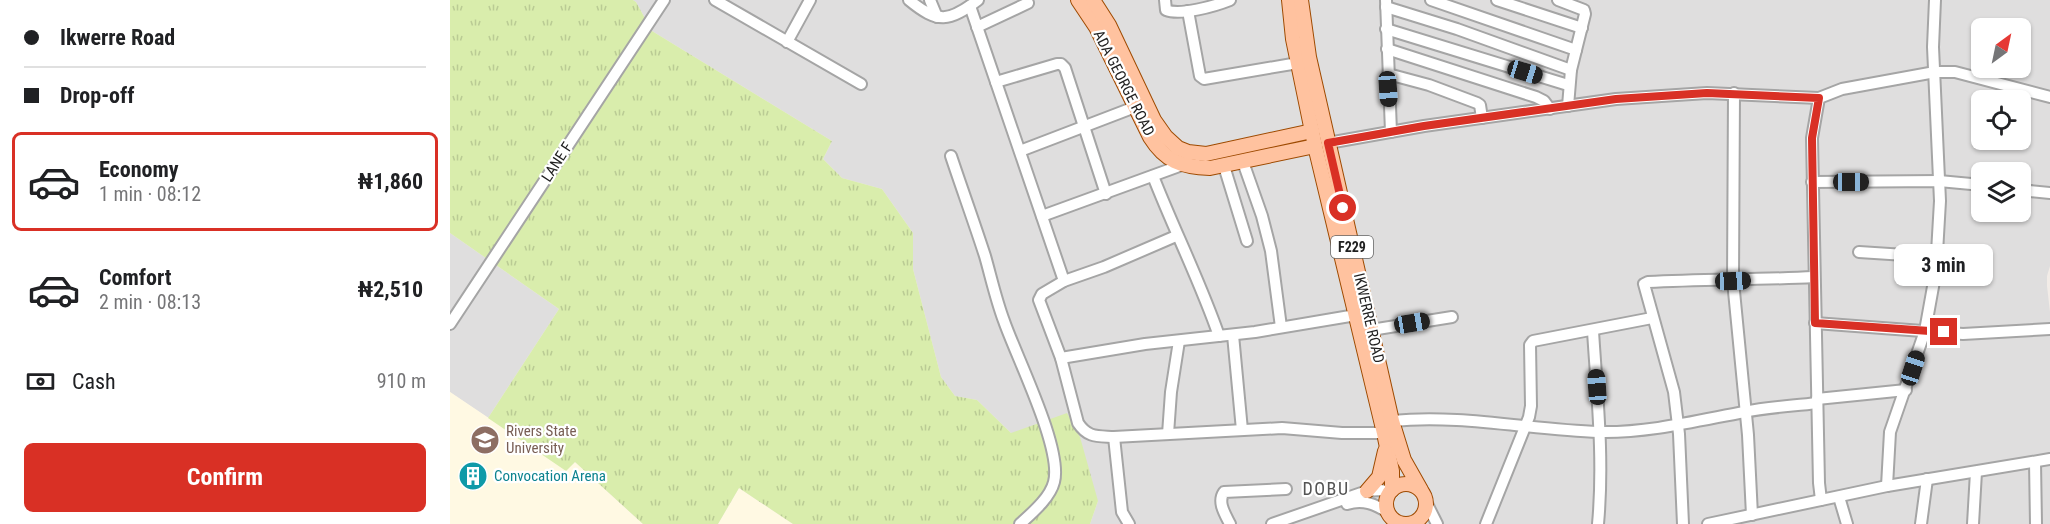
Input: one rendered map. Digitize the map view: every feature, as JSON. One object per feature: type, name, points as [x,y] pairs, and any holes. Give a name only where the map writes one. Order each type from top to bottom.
[{"type":"main road","name":"ADA GEORGE ROAD","points":[[1078,0],[1096,27],[1158,150],[1170,159],[1182,165],[1203,168],[1224,166],[1318,140]]},
{"type":"main road","name":"ADA GEORGE ROAD","points":[[1094,0],[1109,25],[1154,120],[1166,137],[1178,148],[1188,152],[1206,154],[1318,140]]},
{"type":"main road","name":"IKWERRE ROAD","points":[[1289,0],[1298,63],[1371,330],[1388,431],[1392,471],[1391,491]]},
{"type":"main road","name":"IKWERRE ROAD","points":[[1301,0],[1318,140],[1356,315],[1388,431],[1404,460],[1423,508]]},
{"type":"main road","points":[[1367,491],[1379,477],[1384,462],[1388,431]]},
{"type":"main road","points":[[1391,491],[1403,484],[1416,486],[1423,508],[1416,521],[1409,524],[1392,518]]},
{"type":"main road","name":"F229","points":[[1391,491],[1387,501],[1392,518]]},
{"type":"street","name":"LANE F","points":[[450,324],[663,0]]},
{"type":"street","points":[[714,0],[861,84]]},
{"type":"street","points":[[787,42],[810,0]]},
{"type":"street","points":[[909,0],[931,16],[943,18],[957,15],[974,3],[977,27],[1064,281]]},
{"type":"street","points":[[930,0],[937,17]]},
{"type":"street","points":[[1165,0],[1166,10],[1169,12],[1188,11],[1230,0]]},
{"type":"street","points":[[1431,0],[1576,50]]},
{"type":"street","points":[[1497,0],[1582,28]]},
{"type":"street","points":[[1558,0],[1584,10],[1568,85],[1568,106]]},
{"type":"street","points":[[1887,486],[1890,432],[1925,331],[1936,257],[1939,182],[1933,47],[1935,0]]},
{"type":"street","points":[[977,27],[1028,3]]},
{"type":"street","points":[[1391,132],[1386,3],[1571,70]]},
{"type":"street","points":[[1188,11],[1200,76],[1204,79],[1298,63]]},
{"type":"street","points":[[1386,29],[1568,85]]},
{"type":"street","points":[[1387,49],[1536,97],[1544,101],[1550,109]]},
{"type":"street","points":[[996,82],[1061,64],[1065,68],[1106,194]]},
{"type":"street","points":[[1318,140],[1391,132],[1616,99],[1734,93],[1819,98],[1842,90],[1935,72],[1955,72],[2050,98]]},
{"type":"street","points":[[1388,74],[1429,85],[1477,103],[1480,105],[1482,118]]},
{"type":"street","points":[[1734,93],[1733,281],[1746,412],[1752,515]]},
{"type":"street","points":[[1819,98],[1812,138],[1812,182],[1821,500]]},
{"type":"street","points":[[1020,151],[1135,108]]},
{"type":"street","points":[[951,156],[1004,321],[1028,378],[1051,447],[1055,470],[1054,483],[1047,496],[1020,524]]},
{"type":"street","points":[[1244,162],[1271,251],[1281,327]]},
{"type":"street","points":[[1042,216],[1182,165]]},
{"type":"street","points":[[1224,166],[1247,241]]},
{"type":"street","points":[[1153,176],[1219,336]]},
{"type":"street","points":[[1812,182],[1971,184]]},
{"type":"street","points":[[2031,191],[2050,193]]},
{"type":"street","points":[[1176,236],[1104,267],[1064,281],[1042,294],[1039,300],[1061,358],[1078,423],[1084,431],[1093,435],[1114,437],[1282,428],[1342,433],[1388,431],[1414,419],[1469,420],[1600,432],[1678,426],[1746,412],[1906,390]]},
{"type":"street","points":[[1859,252],[1936,257]]},
{"type":"street","points":[[1683,524],[1678,426],[1668,369],[1644,287],[1648,282],[1703,279],[1733,281],[1814,278]]},
{"type":"street","points":[[1061,358],[1179,340],[1233,335],[1356,315]]},
{"type":"street","points":[[1371,330],[1452,317]]},
{"type":"street","points":[[1486,524],[1532,406],[1530,345],[1533,341],[1652,318]]},
{"type":"street","points":[[1815,323],[1963,334],[2050,329]]},
{"type":"street","points":[[1593,331],[1602,487],[1598,524]]},
{"type":"street","points":[[1233,335],[1242,430]]},
{"type":"street","points":[[1168,434],[1171,392],[1179,340]]},
{"type":"street","points":[[1114,437],[1122,512],[1129,524]]},
{"type":"street","points":[[1708,524],[1887,486],[2050,459]]},
{"type":"street","points":[[2034,462],[2036,524]]},
{"type":"street","points":[[1973,524],[1976,472]]},
{"type":"street","points":[[1921,524],[1928,479]]},
{"type":"street","points":[[1230,524],[1222,505],[1221,497],[1224,492],[1286,489]]},
{"type":"street","points":[[1272,524],[1367,491],[1391,491]]},
{"type":"street","points":[[1839,496],[1846,524]]},
{"type":"street","points":[[1293,524],[1358,501],[1373,504],[1392,518]]},
{"type":"street","points":[[1423,508],[1437,524]]},
{"type":"shaded area","points":[[633,0],[2050,0],[2050,266],[2047,286],[2050,312],[2050,524],[1090,524],[1098,501],[1011,433],[977,400],[955,396],[941,377],[913,269],[913,233],[882,189],[842,178],[823,159],[832,141],[652,31]]},
{"type":"shaded area","points":[[450,233],[559,309],[488,418],[450,392]]},
{"type":"shaded area","name":"Rivers State University","points":[[450,392],[566,470],[575,462],[643,524],[450,524]]},
{"type":"shaded area","points":[[739,488],[793,524],[718,524]]},
{"type":"green space","points":[[450,0],[633,0],[652,31],[832,141],[823,159],[842,178],[882,189],[913,233],[913,269],[941,377],[955,396],[977,400],[1011,433],[1067,413],[1080,437],[1098,501],[1090,524],[793,524],[739,488],[718,524],[643,524],[575,462],[566,471],[488,418],[559,309],[450,233]]},
{"type":"place","name":"Rivers State University","points":[[485,440]]},
{"type":"place","name":"Convocation Arena","points":[[473,476]]},
{"type":"district","name":"DOBU","points":[[1326,488]]},
{"type":"route","points":[[1343,208],[1328,143],[1424,126],[1616,99],[1707,93],[1819,98],[1812,138],[1815,323],[1944,332]]}]
